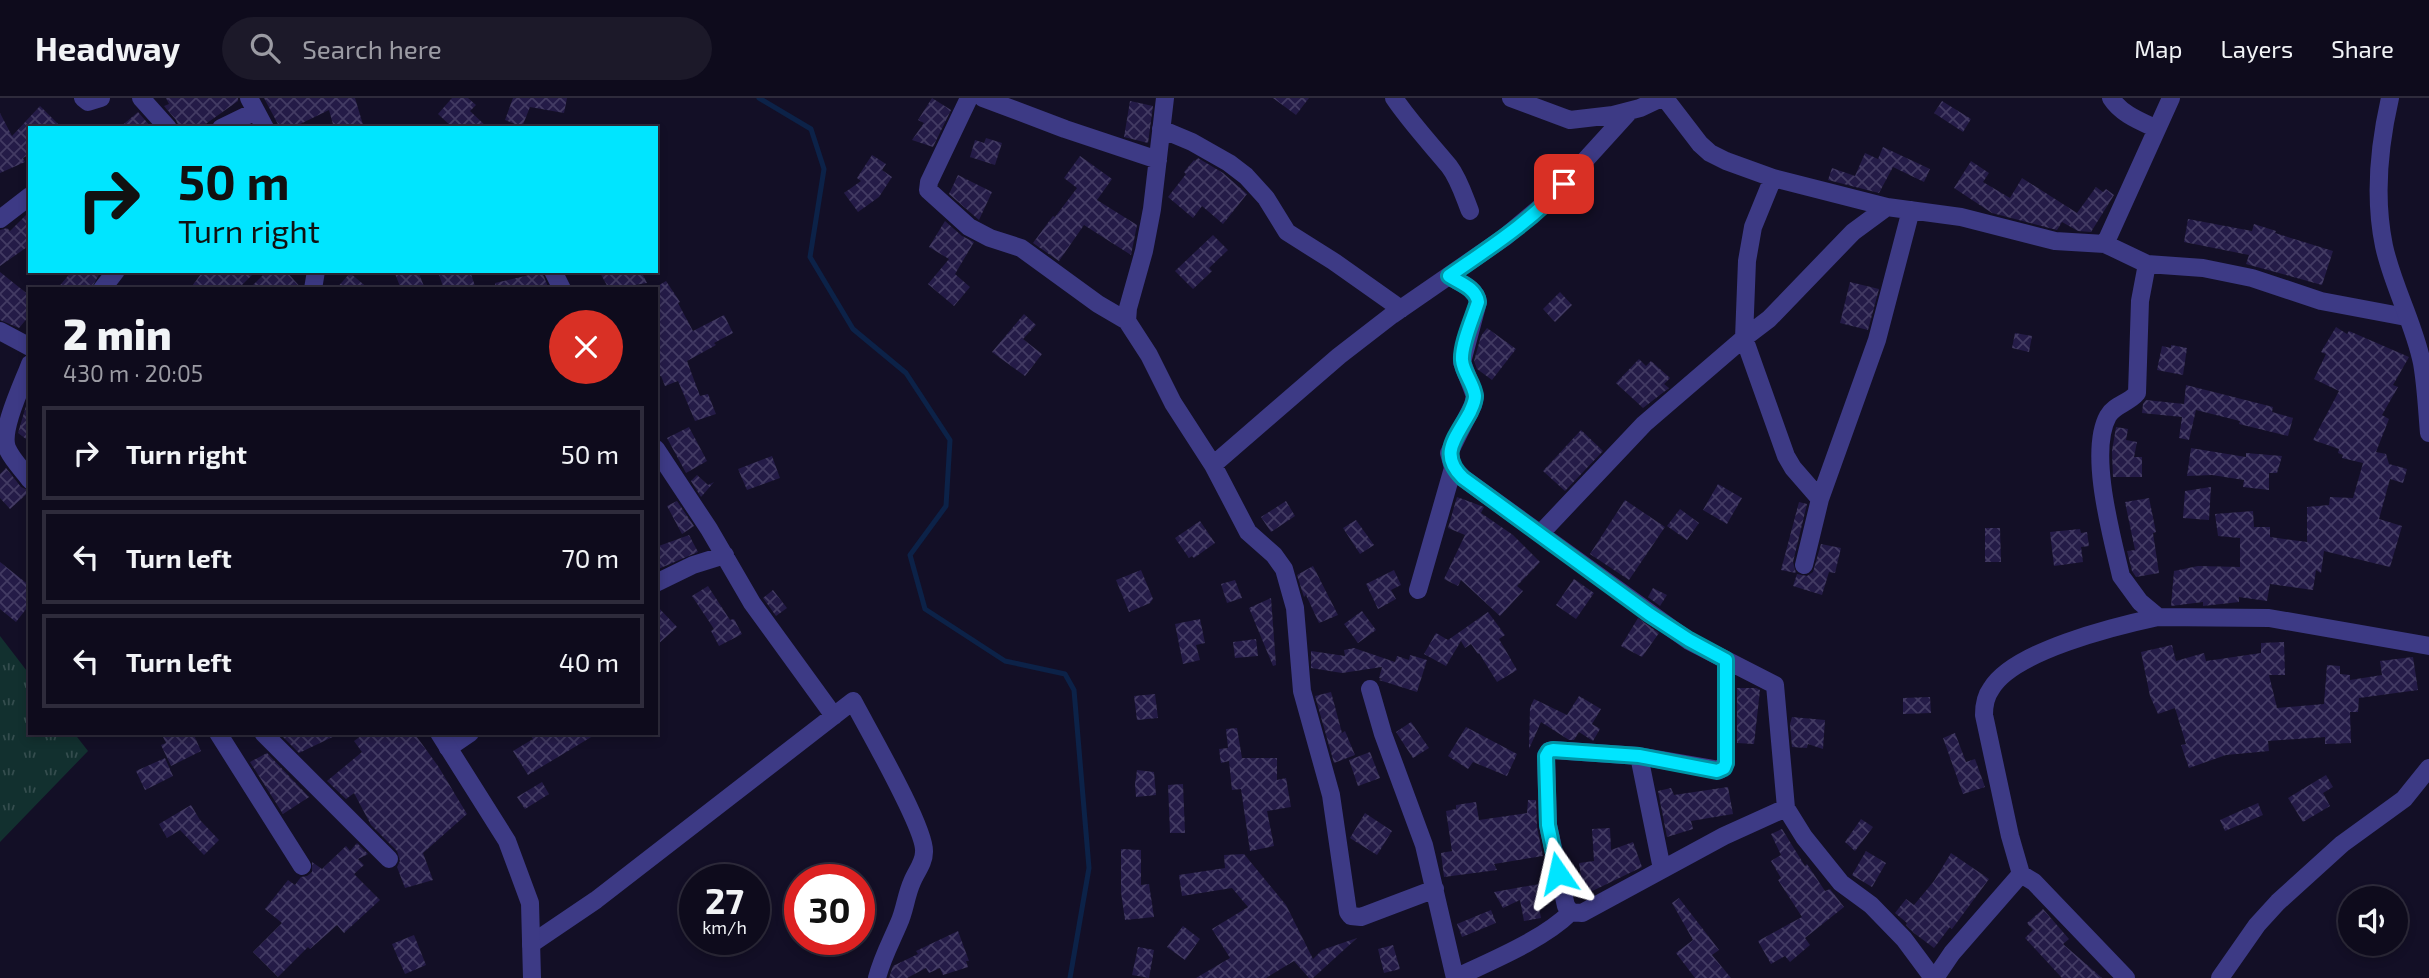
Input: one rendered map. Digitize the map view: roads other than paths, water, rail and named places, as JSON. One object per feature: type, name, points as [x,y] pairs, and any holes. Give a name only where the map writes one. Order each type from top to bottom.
[{"type":"street","points":[[83,98],[88,102],[101,98]]},
{"type":"street","points":[[141,98],[166,126]]},
{"type":"street","points":[[969,98],[929,182],[928,190],[969,227],[990,238],[1021,248],[1098,304],[1127,321],[1149,355],[1173,403],[1213,466],[1248,532],[1279,562],[1291,591],[1298,629],[1302,691],[1331,795],[1348,912],[1351,916],[1361,918],[1435,889]]},
{"type":"street","points":[[983,98],[1065,130],[1158,160]]},
{"type":"street","points":[[1127,321],[1152,209],[1165,98]]},
{"type":"street","points":[[1394,98],[1411,124],[1449,166],[1458,180],[1470,211]]},
{"type":"street","points":[[1511,98],[1570,120],[1629,112],[1659,99],[1667,101],[1710,153],[1726,162],[1773,178],[1886,207],[1961,217],[2055,241],[2105,244],[2147,264],[2203,268],[2252,278],[2321,300],[2406,317]]},
{"type":"street","points":[[2111,98],[2115,105],[2129,115],[2157,129]]},
{"type":"street","points":[[2105,244],[2171,98]]},
{"type":"street","points":[[2390,98],[2381,136],[2380,206],[2384,245],[2422,363],[2429,433]]},
{"type":"street","points":[[224,126],[253,105],[264,126]]},
{"type":"street","points":[[1213,466],[1339,356],[1504,237],[1549,200],[1629,112]]},
{"type":"street","points":[[1161,129],[1192,142],[1229,163],[1246,176],[1266,198],[1287,232],[1401,309]]},
{"type":"street","points":[[1773,178],[1753,227],[1747,261],[1744,338],[1786,456],[1820,499]]},
{"type":"street","points":[[2,214],[28,197]]},
{"type":"street","points":[[1539,534],[1628,440],[1769,319],[1853,232],[1886,207]]},
{"type":"street","points":[[1804,565],[1820,499],[1877,340],[1911,210]]},
{"type":"street","points":[[2147,264],[2140,301],[2137,393],[2132,399],[2112,409],[2106,419],[2102,434],[2101,469],[2121,576],[2140,602],[2158,617]]},
{"type":"street","points":[[104,287],[114,273]]},
{"type":"street","points":[[1418,590],[1453,468],[1449,453],[1474,405],[1475,396],[1462,362],[1478,302],[1477,295],[1449,276]]},
{"type":"street","points":[[0,331],[28,346]]},
{"type":"street","points":[[28,369],[5,437],[7,448],[28,477]]},
{"type":"street","points":[[658,452],[752,603],[834,716]]},
{"type":"street","points":[[1453,468],[1539,534],[1669,627],[1775,685],[1786,808],[1804,838],[1841,883],[1871,905],[1896,930],[1934,978],[1952,953],[2021,874]]},
{"type":"street","points":[[658,582],[693,565],[724,555]]},
{"type":"street","points":[[2126,978],[2034,882],[2021,874],[2010,836],[1984,715],[1984,702],[1992,687],[2027,660],[2055,647],[2096,632],[2158,617],[2269,618],[2429,646]]},
{"type":"street","points":[[1571,912],[1563,898],[1548,825],[1546,756],[1549,751],[1639,756],[1717,771],[1724,768],[1726,660]]},
{"type":"street","points":[[1370,689],[1383,734],[1424,845],[1455,978],[1507,953],[1562,921],[1571,912]]},
{"type":"street","points":[[531,944],[597,900],[853,701],[913,815],[924,842],[921,864],[911,884],[900,922],[882,959],[877,978]]},
{"type":"street","points":[[219,735],[302,866]]},
{"type":"street","points":[[265,735],[389,859]]},
{"type":"street","points":[[463,735],[444,740],[507,841],[530,903],[532,978]]},
{"type":"street","points":[[1639,756],[1662,869]]},
{"type":"street","points":[[2220,978],[2257,925],[2278,902],[2342,844],[2404,799],[2427,777]]},
{"type":"street","points":[[1571,912],[1582,913],[1724,835],[1786,808]]},
{"type":"waterway","points":[[759,98],[811,129],[824,169],[810,257],[853,329],[906,373],[950,440],[946,506],[910,555],[925,609],[1005,661],[1065,674],[1074,690],[1089,868],[1070,978]]}]
